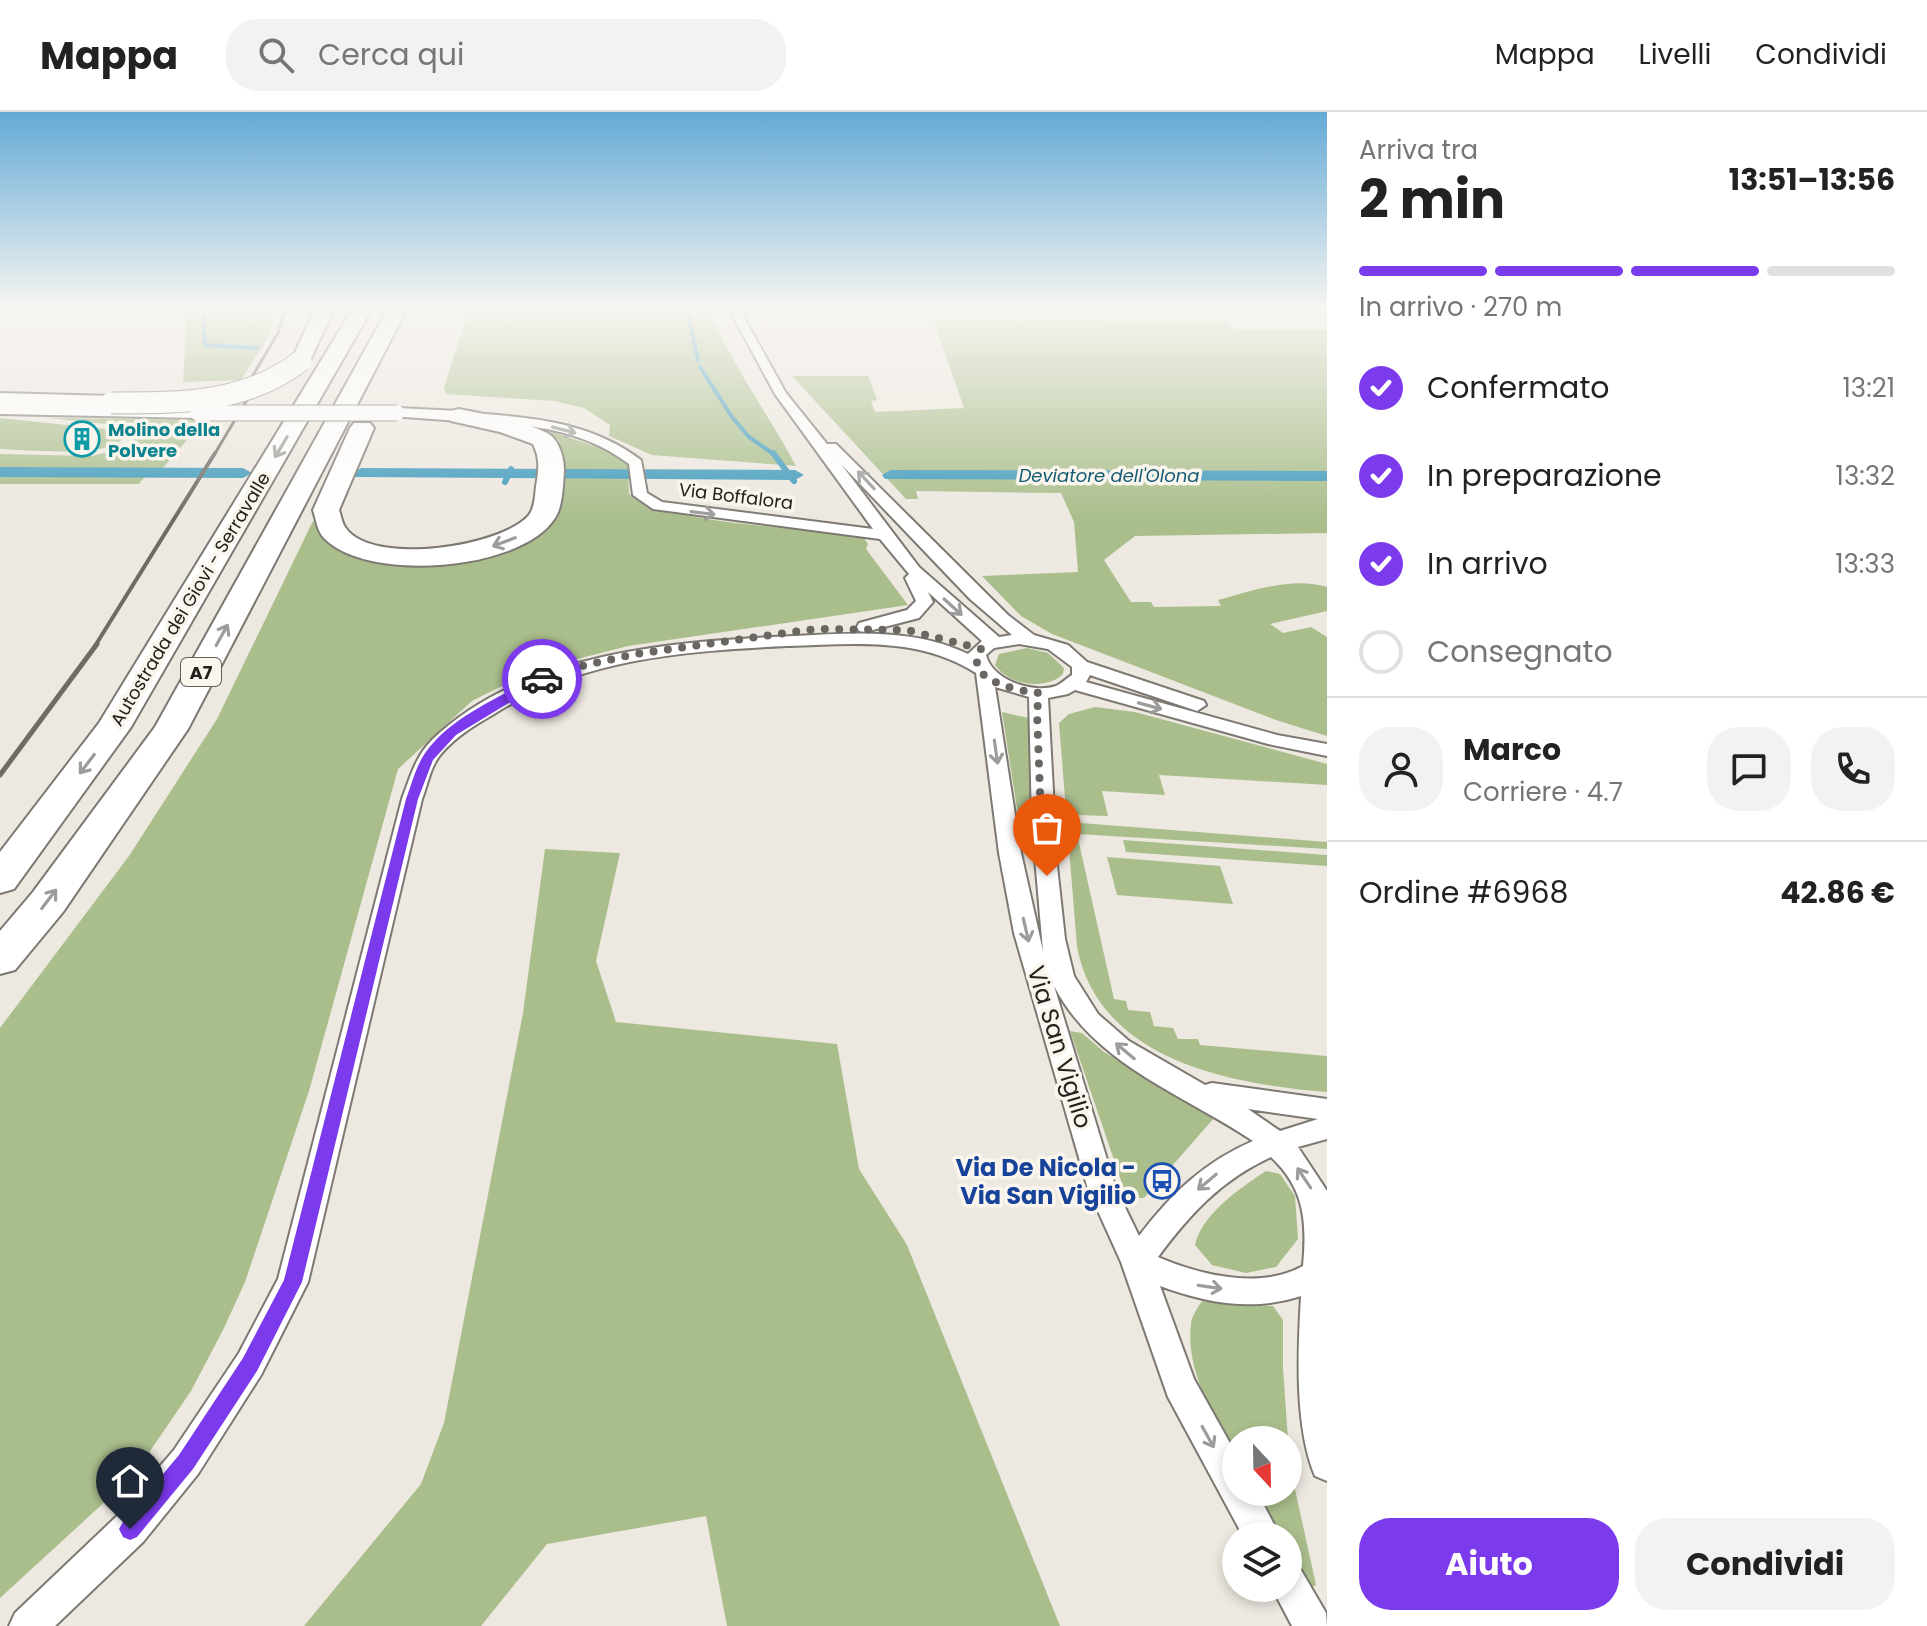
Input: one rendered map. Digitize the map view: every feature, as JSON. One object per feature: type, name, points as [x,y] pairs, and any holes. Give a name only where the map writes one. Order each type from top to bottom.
[{"type":"highway","points":[[0,400],[164,403],[231,395],[271,383],[278,378]]},
{"type":"highway","name":"Autostrada dei Giovi - Serravalle","points":[[0,880],[114,727],[322,378]]},
{"type":"highway","name":"Autostrada dei Giovi - Serravalle","points":[[0,959],[48,902],[171,729],[362,378]]},
{"type":"highway","points":[[372,378],[376,397],[326,510],[326,524],[342,542],[357,549],[407,557],[458,554],[502,544],[533,527],[543,516],[551,474],[542,439],[528,432],[459,416]]},
{"type":"street","points":[[770,378],[885,535],[1008,688],[1039,693],[1078,675],[1275,740],[1327,749]]},
{"type":"street","name":"Via Boffalora","points":[[0,409],[397,413],[503,419],[572,431],[609,445],[636,463],[636,485],[640,495],[658,506],[885,535]]},
{"type":"street","points":[[809,428],[855,468],[953,573],[1006,623],[1029,640],[1066,651],[1078,675]]},
{"type":"street","points":[[913,570],[933,580],[950,578],[953,573]]},
{"type":"street","points":[[865,627],[913,614],[925,602],[913,579],[913,570]]},
{"type":"street","points":[[717,645],[760,636],[865,627],[907,630],[984,658]]},
{"type":"street","points":[[28,1626],[130,1529],[186,1462],[250,1364],[293,1282],[412,799],[427,759],[452,732],[481,712],[546,677],[626,655],[717,645],[855,638],[896,640],[984,658],[1029,640]]},
{"type":"street","name":"Via San Vigilio","points":[[984,658],[1010,853],[1026,933],[1102,1189],[1136,1262],[1180,1386],[1222,1463]]},
{"type":"street","name":"Via San Vigilio","points":[[1039,693],[1037,712],[1042,825],[1051,927],[1066,988],[1084,1014],[1132,1058],[1226,1108],[1290,1159],[1313,1192],[1323,1237],[1322,1271]]},
{"type":"street","points":[[1173,1080],[1233,1098],[1327,1110]]},
{"type":"street","points":[[1327,1128],[1275,1144],[1227,1166],[1186,1199],[1136,1262],[1175,1280],[1246,1292],[1288,1289],[1322,1271],[1318,1417],[1327,1464]]},
{"type":"street","points":[[1299,1602],[1313,1626]]},
{"type":"green space","points":[[183,378],[242,378],[241,380],[183,382]]},
{"type":"green space","points":[[447,378],[744,378],[796,466],[652,455],[609,436],[610,425],[584,408],[554,401],[446,394],[444,388]]},
{"type":"green space","points":[[794,378],[869,378],[877,400],[871,401],[875,412],[964,408],[953,378],[1327,378],[1327,533],[1135,536],[1104,560],[1131,602],[1151,602],[1154,607],[1221,606],[1218,600],[1286,584],[1327,587],[1327,611],[1270,624],[1283,633],[1311,627],[1327,637],[1327,736],[1276,720],[1052,634],[1021,616],[982,576],[1078,572],[1074,522],[1061,493],[916,491],[918,499],[906,499]]},
{"type":"green space","points":[[0,418],[115,430],[123,438],[115,444],[85,451],[0,449]]},
{"type":"green space","points":[[48,418],[204,420],[162,469],[0,469],[0,454],[92,456],[129,447],[135,438],[125,426]]},
{"type":"green space","points":[[547,430],[621,455],[628,465],[629,494],[647,504],[704,519],[861,534],[868,544],[866,549],[908,605],[628,646],[534,670],[472,701],[398,769],[309,1091],[245,1282],[223,1330],[191,1391],[133,1476],[0,1598],[0,1028],[129,856],[217,719],[313,521],[323,533],[354,553],[518,545],[562,471],[559,441]]},
{"type":"green space","points":[[0,474],[147,474],[139,484],[0,484]]},
{"type":"green space","points":[[1027,648],[1048,653],[1064,668],[1063,674],[1047,683],[1028,683],[1009,677],[995,665],[999,654]]},
{"type":"green space","points":[[1095,707],[1135,712],[1327,764],[1327,785],[1159,775],[1165,795],[1102,791],[1108,816],[1078,815],[1080,823],[1327,842],[1327,849],[1077,834],[1114,999],[1126,1001],[1128,1010],[1150,1012],[1154,1026],[1173,1028],[1178,1039],[1198,1039],[1200,1045],[1327,1056],[1327,1092],[1251,1082],[1212,1073],[1174,1059],[1140,1041],[1112,1017],[1090,986],[1077,947],[1059,723],[1069,714]]},
{"type":"green space","points":[[1002,712],[1028,718],[1033,842],[1029,846],[1022,841]]},
{"type":"green space","points":[[1123,840],[1327,855],[1327,866],[1126,852]]},
{"type":"green space","points":[[545,849],[620,853],[596,961],[616,1022],[837,1044],[859,1169],[907,1245],[1060,1626],[727,1626],[706,1516],[547,1544],[481,1626],[304,1626],[421,1484],[444,1423],[523,1013]]},
{"type":"green space","points":[[1107,857],[1220,866],[1233,904],[1117,895]]},
{"type":"green space","points":[[1070,1031],[1082,1033],[1104,1052],[1214,1118],[1144,1198],[1127,1198]]},
{"type":"green space","points":[[1266,1171],[1280,1174],[1295,1196],[1298,1239],[1276,1267],[1246,1273],[1212,1265],[1195,1245],[1205,1223],[1223,1203]]},
{"type":"green space","points":[[1202,1301],[1273,1306],[1283,1320],[1287,1426],[1222,1426],[1222,1433],[1197,1377],[1190,1341],[1194,1315]]},
{"type":"green space","points":[[1261,1506],[1299,1506],[1316,1585],[1309,1589],[1302,1577],[1302,1522],[1270,1522]]},
{"type":"waterway","points":[[707,378],[749,437],[774,454]]},
{"type":"waterway","points":[[774,454],[794,481]]},
{"type":"waterway","points":[[505,482],[511,469]]},
{"type":"waterway","points":[[0,472],[243,473]]},
{"type":"waterway","points":[[361,473],[795,475]]},
{"type":"waterway","name":"Deviatore dell'Olona","points":[[891,475],[1327,476]]},
{"type":"railway","points":[[249,382],[252,378]]},
{"type":"railway","points":[[214,455],[248,398]]},
{"type":"railway","points":[[95,646],[215,453]]},
{"type":"railway","points":[[0,775],[97,644]]},
{"type":"way so far","points":[[542,679],[618,657],[815,629],[865,627],[907,630],[981,649],[976,657],[977,666],[984,675],[1008,688],[1039,693],[1041,818],[1047,876]]},
{"type":"place","name":"Molino della Polvere","points":[[82,439]]},
{"type":"place","name":"Via De Nicola - Via San Vigilio","points":[[1162,1181]]},
{"type":"route","points":[[130,1529],[186,1462],[250,1364],[293,1282],[412,799],[427,759],[452,732],[517,690],[542,679]]}]
